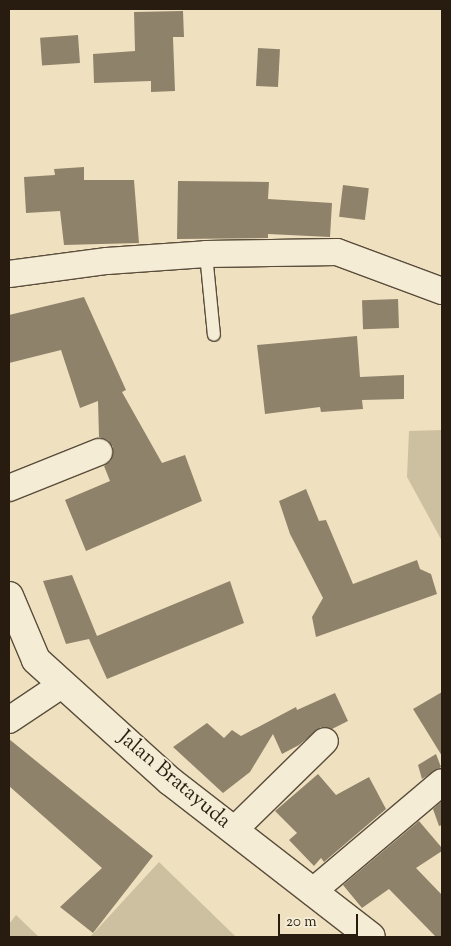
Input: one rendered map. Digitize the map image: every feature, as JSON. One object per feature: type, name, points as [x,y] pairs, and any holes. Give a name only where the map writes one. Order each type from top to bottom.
[{"type":"street","points":[[9,274],[108,261],[206,254],[337,252],[442,291]]},
{"type":"street","points":[[9,488],[99,452]]},
{"type":"street","name":"Jalan Bratayuda","points":[[9,596],[36,660],[170,781],[371,937]]},
{"type":"street","points":[[9,720],[63,684]]},
{"type":"street","points":[[234,830],[325,741]]},
{"type":"street","points":[[312,892],[442,782]]},
{"type":"lane","points":[[206,254],[214,335]]},
{"type":"shaded area","points":[[442,430],[442,541],[407,477],[409,431]]},
{"type":"shaded area","points":[[159,862],[236,937],[90,937]]},
{"type":"shaded area","points":[[16,915],[39,937],[9,937],[9,924]]},
{"type":"building","points":[[183,11],[184,37],[173,37],[175,91],[151,92],[151,81],[94,83],[93,54],[135,51],[134,12]]},
{"type":"building","points":[[78,35],[80,63],[42,66],[40,38]]},
{"type":"building","points":[[258,48],[280,49],[278,87],[256,86]]},
{"type":"building","points":[[84,167],[84,180],[134,180],[139,243],[64,245],[60,211],[26,213],[24,177],[55,175],[54,169]]},
{"type":"building","points":[[178,181],[269,182],[268,199],[332,203],[330,237],[268,234],[268,238],[177,239]]},
{"type":"building","points":[[343,185],[369,188],[365,220],[339,217]]},
{"type":"building","points":[[84,297],[126,390],[122,392],[162,463],[185,455],[202,501],[86,551],[65,500],[110,481],[104,466],[111,461],[113,447],[108,440],[99,437],[98,401],[80,408],[61,350],[9,363],[9,315]]},
{"type":"building","points":[[398,299],[399,328],[363,329],[362,300]]},
{"type":"building","points":[[357,336],[360,377],[404,375],[404,399],[362,400],[363,409],[321,412],[320,407],[265,414],[257,345]]},
{"type":"building","points":[[306,489],[319,521],[326,520],[353,584],[417,560],[420,569],[431,574],[437,594],[316,637],[312,617],[323,598],[290,534],[279,501]]},
{"type":"building","points":[[72,575],[97,636],[230,581],[244,623],[107,679],[89,639],[66,644],[43,581]]},
{"type":"building","points":[[442,692],[442,756],[413,709]]},
{"type":"building","points":[[335,693],[348,721],[332,729],[321,727],[299,745],[282,754],[273,734],[250,772],[223,793],[173,747],[207,723],[224,738],[232,730],[241,736],[296,707],[297,710]]},
{"type":"building","points":[[9,739],[153,856],[93,933],[60,907],[102,868],[9,786]]},
{"type":"building","points":[[436,754],[441,767],[422,779],[418,765]]},
{"type":"building","points":[[318,774],[336,795],[369,777],[386,809],[324,862],[321,858],[314,866],[289,840],[297,833],[275,811]]},
{"type":"building","points":[[442,801],[442,825],[439,826],[433,809]]},
{"type":"building","points":[[419,821],[442,848],[442,851],[416,868],[442,895],[442,937],[436,937],[389,889],[362,908],[343,885]]}]
